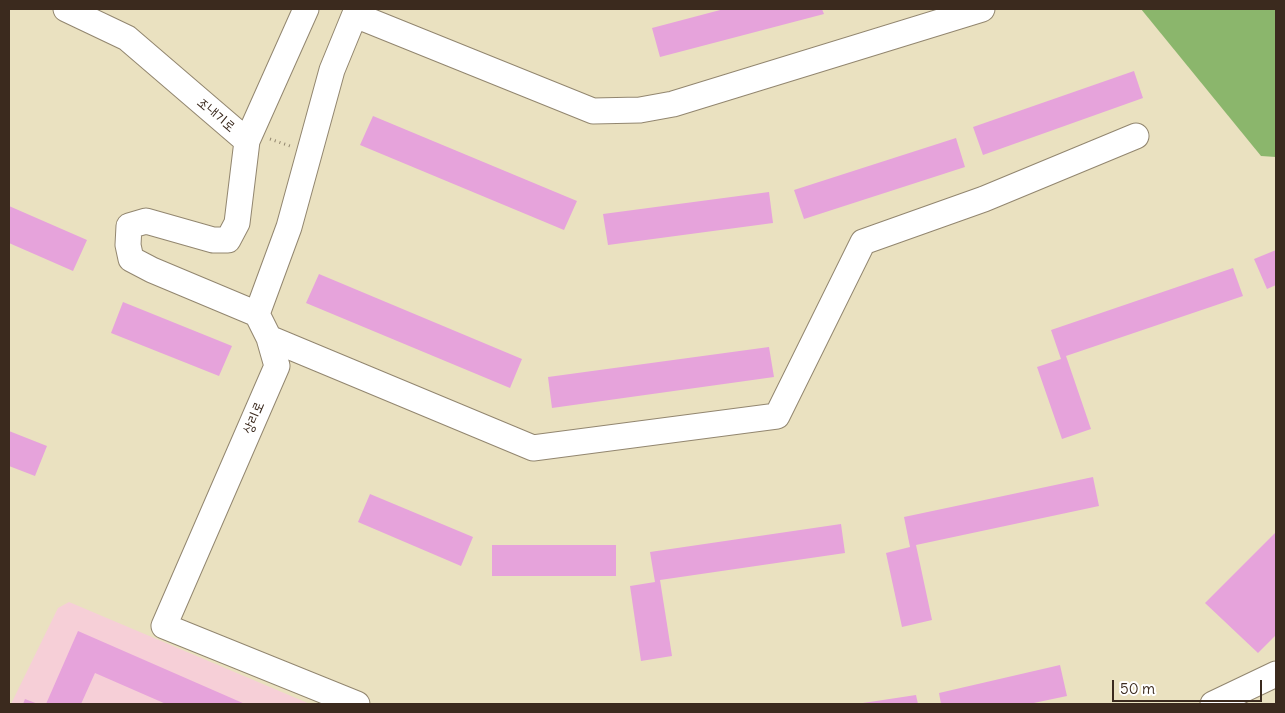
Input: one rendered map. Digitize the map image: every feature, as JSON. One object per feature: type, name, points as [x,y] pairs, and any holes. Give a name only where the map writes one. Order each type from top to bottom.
[{"type":"street","name":"조내기로","points":[[66,9],[126,38],[249,136],[306,9]]},
{"type":"street","points":[[249,136],[236,222],[228,240],[213,240],[146,221],[129,226],[128,245],[131,260],[257,314],[289,227],[332,70],[356,12],[593,111],[640,110],[673,104],[982,9]]},
{"type":"street","points":[[269,338],[534,448],[777,416],[863,242],[984,199],[1136,136]]},
{"type":"street","name":"상리로","points":[[257,314],[269,338],[277,366],[164,626],[357,704]]},
{"type":"street","points":[[1213,704],[1276,674]]},
{"type":"path","points":[[249,136],[309,154]]},
{"type":"shaded area","points":[[69,602],[310,704],[11,704],[58,608]]},
{"type":"green space","points":[[1141,9],[1276,9],[1276,157],[1261,156]]},
{"type":"building","points":[[724,9],[822,9],[824,14],[660,57],[652,28]]},
{"type":"building","points":[[1134,71],[1143,98],[983,155],[973,127]]},
{"type":"building","points":[[373,116],[577,201],[564,230],[360,145]]},
{"type":"building","points":[[956,138],[965,167],[804,219],[794,190]]},
{"type":"building","points":[[769,192],[773,223],[608,245],[603,214]]},
{"type":"building","points":[[9,206],[87,240],[73,271],[9,243]]},
{"type":"building","points":[[1276,250],[1276,285],[1267,289],[1254,259]]},
{"type":"building","points":[[1233,268],[1243,296],[1066,356],[1091,429],[1062,439],[1037,367],[1061,359],[1051,330]]},
{"type":"building","points":[[319,274],[522,359],[510,388],[306,303]]},
{"type":"building","points":[[123,302],[232,346],[219,376],[111,333]]},
{"type":"building","points":[[769,347],[774,377],[552,408],[548,377]]},
{"type":"building","points":[[9,431],[47,446],[35,476],[9,466]]},
{"type":"building","points":[[1093,477],[1099,506],[916,545],[932,620],[902,627],[886,553],[910,547],[904,517]]},
{"type":"building","points":[[370,494],[473,537],[461,566],[358,522]]},
{"type":"building","points":[[841,524],[845,553],[660,580],[672,656],[641,661],[630,586],[655,582],[650,552]]},
{"type":"building","points":[[1276,532],[1276,635],[1258,653],[1205,603]]},
{"type":"building","points":[[492,545],[616,545],[616,576],[492,576]]},
{"type":"building","points":[[78,631],[245,704],[166,704],[95,673],[81,704],[46,704]]},
{"type":"building","points":[[1060,665],[1067,696],[1029,704],[941,704],[939,693]]},
{"type":"building","points":[[916,695],[918,704],[863,704],[863,703]]},
{"type":"building","points":[[25,699],[38,704],[23,704]]}]
